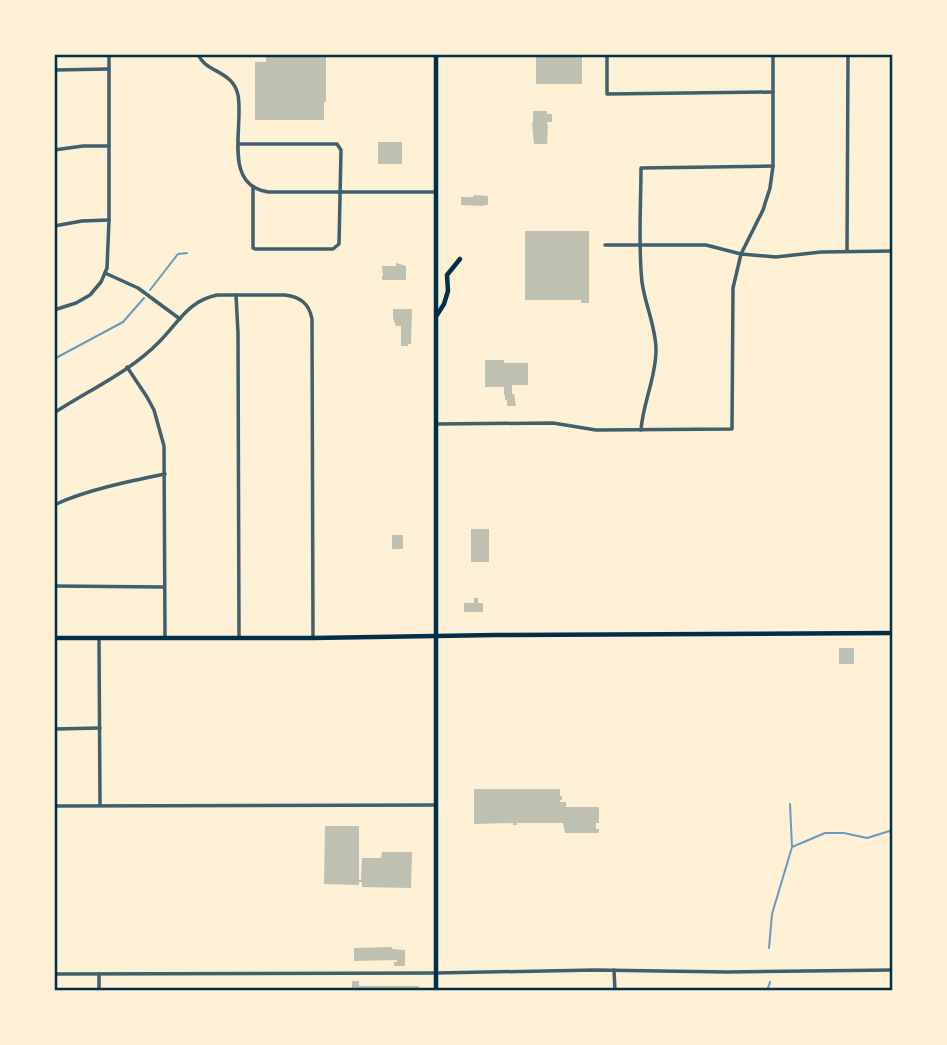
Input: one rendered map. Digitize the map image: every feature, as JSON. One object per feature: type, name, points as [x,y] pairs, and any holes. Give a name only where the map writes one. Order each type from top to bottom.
[{"type":"main road","points":[[436,54],[436,991]]},
{"type":"main road","points":[[436,315],[444,304],[448,291],[447,275],[460,259]]},
{"type":"main road","points":[[54,638],[893,633]]},
{"type":"street","points":[[54,310],[90,295],[101,282],[108,264],[109,54]]},
{"type":"street","points":[[198,54],[202,62],[225,75],[234,84],[239,100],[239,169],[253,188],[268,192],[436,191]]},
{"type":"street","points":[[607,54],[607,94],[774,92]]},
{"type":"street","points":[[436,424],[553,423],[596,430],[732,429],[734,278],[741,254],[763,211],[770,188],[773,166],[773,54]]},
{"type":"street","points":[[847,251],[848,54]]},
{"type":"street","points":[[54,70],[109,69]]},
{"type":"street","points":[[239,144],[337,144],[341,149],[337,247],[255,250],[252,245],[253,188]]},
{"type":"street","points":[[54,150],[109,146]]},
{"type":"street","points":[[641,430],[656,353],[655,334],[642,281],[641,168],[773,166]]},
{"type":"street","points":[[54,226],[109,220]]},
{"type":"street","points":[[605,245],[706,245],[741,254],[776,257],[847,251],[893,251]]},
{"type":"street","points":[[105,273],[138,288],[180,319]]},
{"type":"street","points":[[236,295],[239,637]]},
{"type":"street","points":[[54,412],[127,367],[160,342],[188,309],[207,297],[285,295],[297,297],[307,305],[312,319],[313,638]]},
{"type":"street","points":[[127,367],[147,397],[158,421],[164,446],[165,637]]},
{"type":"street","points":[[54,505],[138,479],[165,474]]},
{"type":"street","points":[[54,586],[164,587]]},
{"type":"street","points":[[99,638],[100,805]]},
{"type":"street","points":[[54,729],[100,728]]},
{"type":"street","points":[[54,806],[436,805]]},
{"type":"street","points":[[614,970],[615,991]]},
{"type":"street","points":[[54,974],[893,970]]},
{"type":"street","points":[[99,974],[99,991]]},
{"type":"building","points":[[266,54],[326,54],[324,120],[255,120],[255,62],[266,62]]},
{"type":"building","points":[[536,54],[582,54],[582,84],[536,84]]},
{"type":"building","points":[[533,111],[547,111],[547,114],[552,114],[552,122],[547,122],[547,144],[534,144]]},
{"type":"building","points":[[378,142],[402,142],[402,164],[378,164]]},
{"type":"building","points":[[488,196],[488,205],[461,205],[461,197]]},
{"type":"building","points":[[525,231],[589,231],[589,303],[581,303],[581,300],[525,300]]},
{"type":"building","points":[[396,263],[406,266],[406,280],[382,280],[382,266],[396,266]]},
{"type":"building","points":[[393,309],[412,309],[411,344],[408,346],[401,346],[401,326],[396,326]]},
{"type":"building","points":[[485,360],[528,363],[528,385],[512,385],[516,406],[507,406],[504,387],[485,387]]},
{"type":"building","points":[[471,529],[489,529],[489,562],[471,562]]},
{"type":"building","points":[[392,535],[403,535],[403,549],[392,549]]},
{"type":"building","points":[[474,598],[478,598],[478,603],[483,603],[483,612],[464,612],[464,603],[474,603]]},
{"type":"building","points":[[839,648],[854,648],[854,664],[839,664]]},
{"type":"building","points":[[474,789],[560,789],[560,802],[566,802],[566,807],[599,807],[599,823],[596,823],[596,829],[599,829],[599,833],[565,833],[563,823],[474,824]]},
{"type":"building","points":[[325,826],[359,826],[359,880],[362,858],[381,858],[382,852],[412,852],[411,888],[362,887],[362,882],[359,882],[359,885],[324,884]]},
{"type":"building","points":[[392,947],[405,950],[405,966],[394,966],[397,960],[354,961],[354,948]]},
{"type":"building","points":[[352,981],[359,981],[359,986],[419,986],[419,991],[352,991]]},
{"type":"waterway","points":[[150,290],[178,254],[187,253]]},
{"type":"waterway","points":[[54,359],[123,322],[144,298]]},
{"type":"waterway","points":[[769,948],[772,914],[792,847],[790,804]]},
{"type":"waterway","points":[[792,847],[825,833],[844,833],[867,838],[893,830]]},
{"type":"waterway","points":[[767,991],[770,982]]}]
